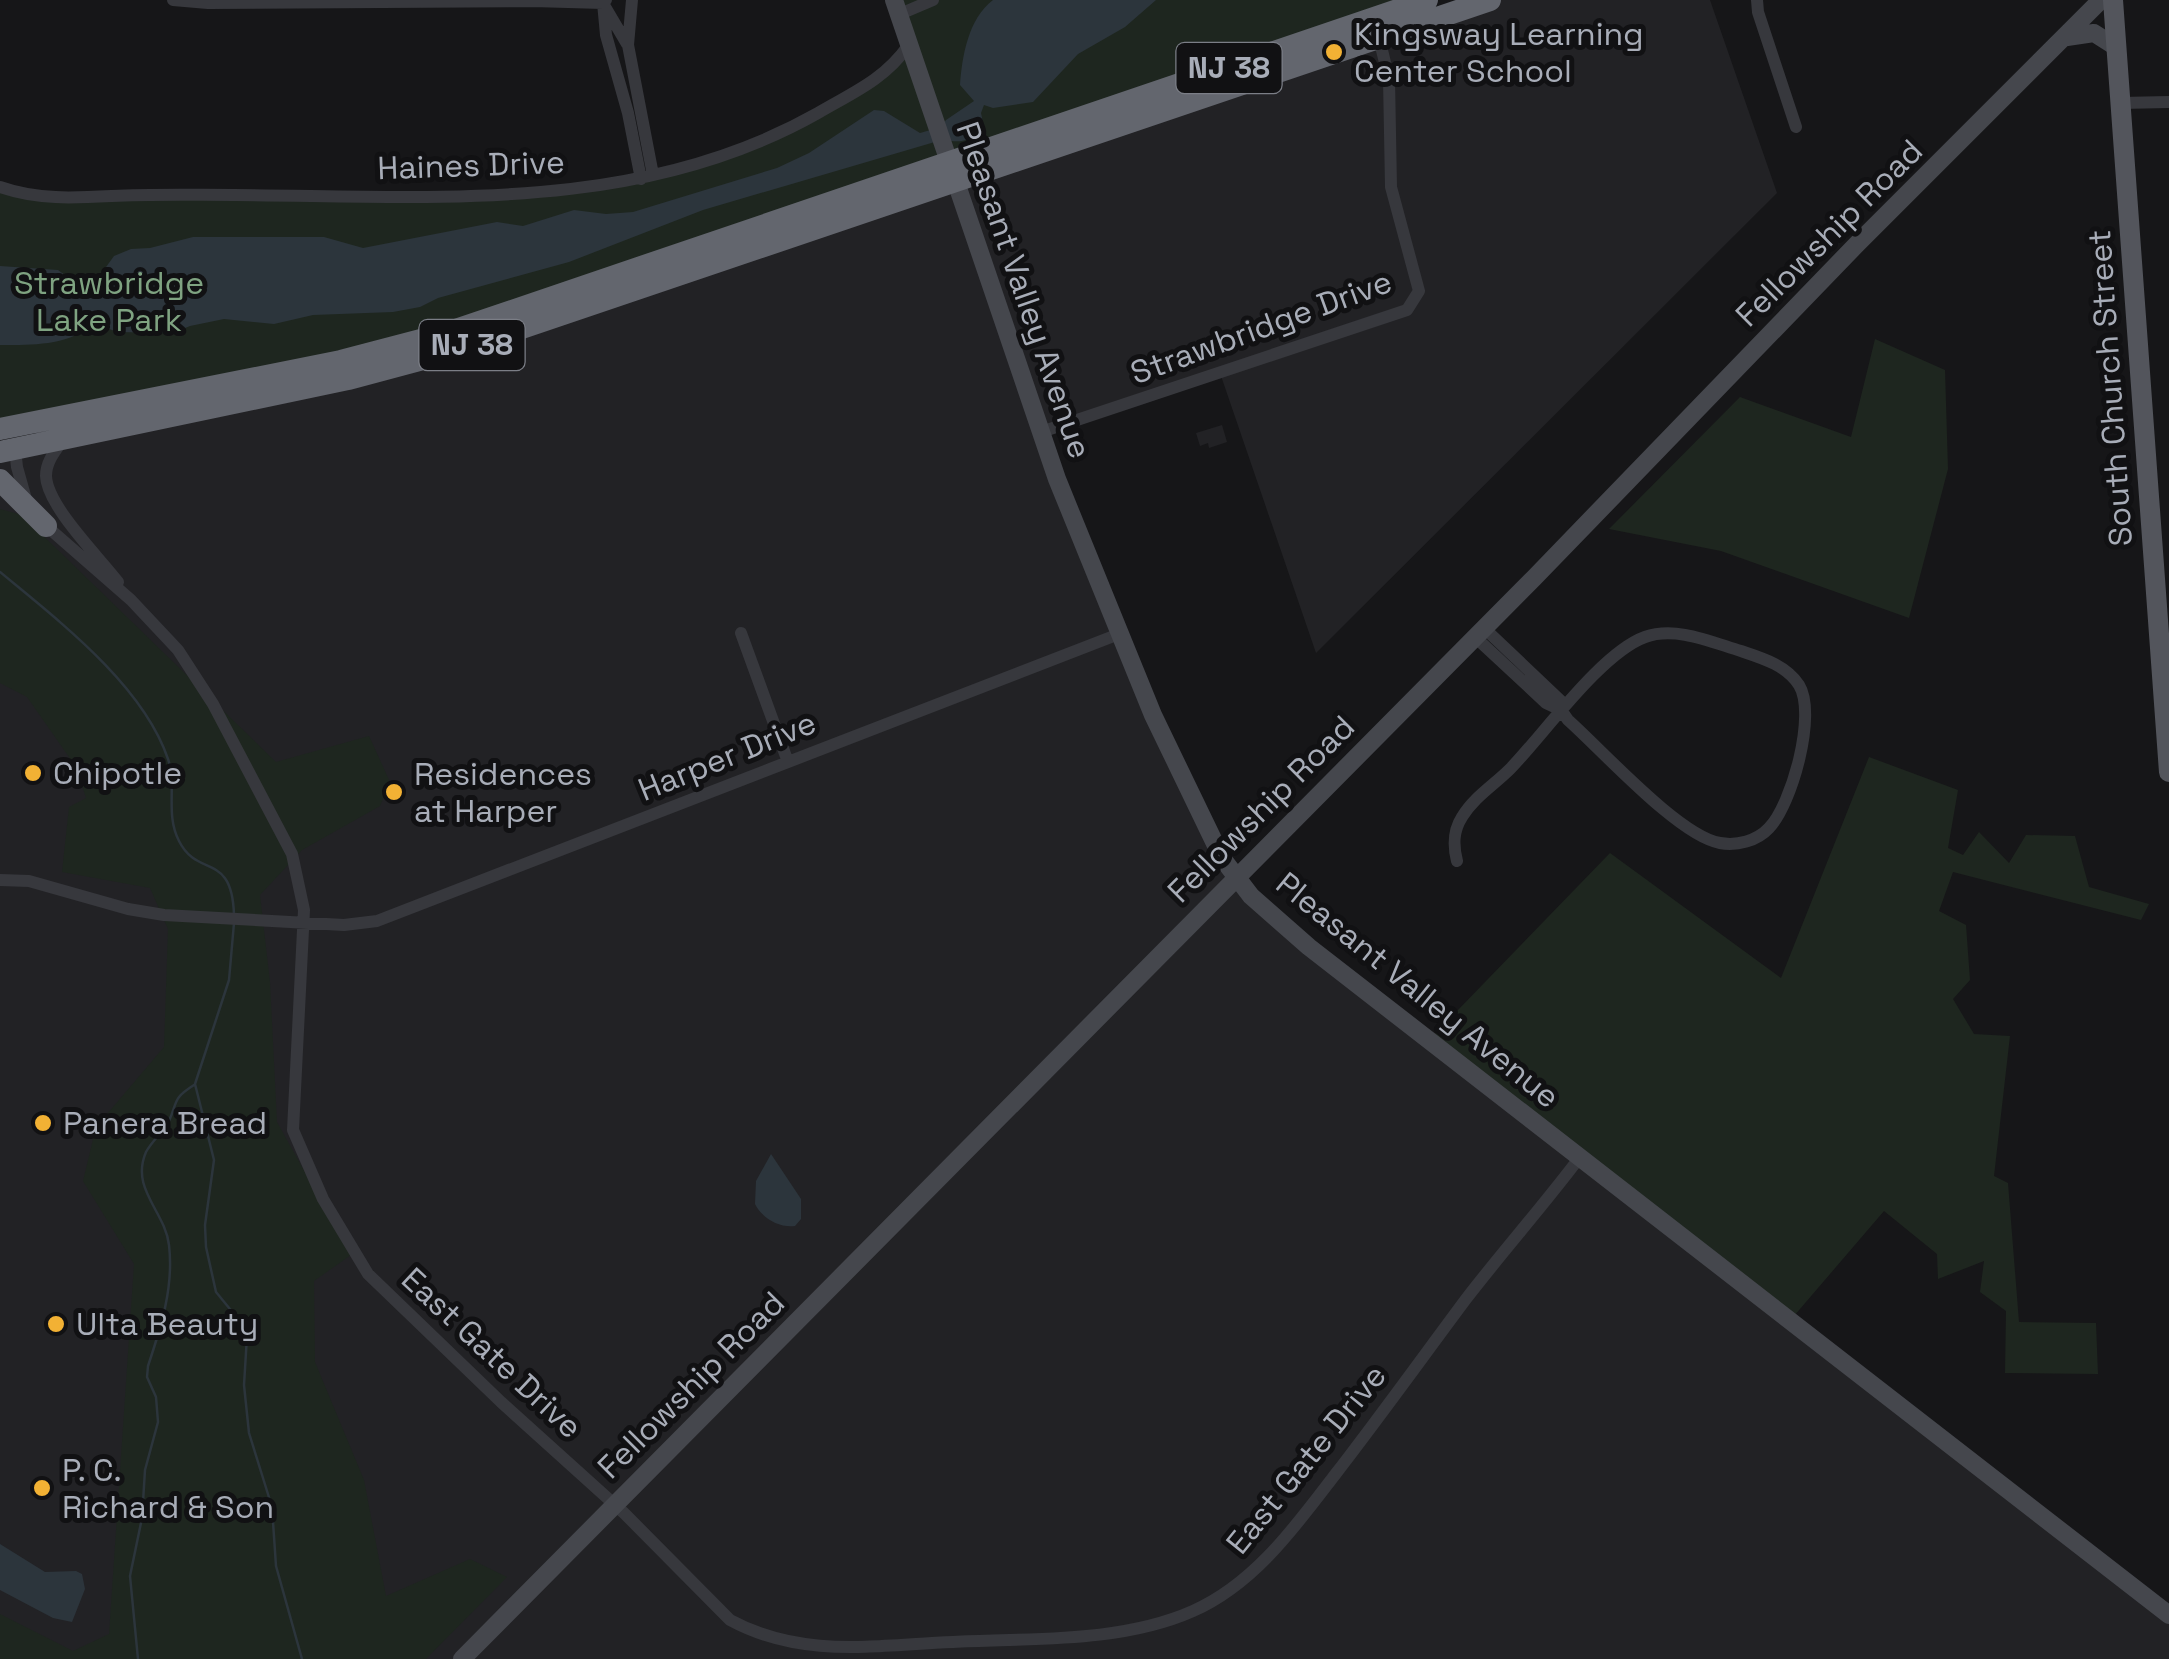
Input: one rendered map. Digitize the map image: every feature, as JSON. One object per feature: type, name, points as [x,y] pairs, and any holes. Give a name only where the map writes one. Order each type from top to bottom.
[{"type":"highway","name":"NJ 38","points":[[0,429],[410,344],[1427,0]]},
{"type":"highway","name":"NJ 38","points":[[8,450],[348,380],[435,357],[948,164],[1379,38],[1490,0]]},
{"type":"highway","points":[[8,450],[31,432],[94,410]]},
{"type":"highway","points":[[0,480],[46,526]]},
{"type":"main road","name":"South Church Street","points":[[2113,0],[2160,521],[2169,772]]},
{"type":"street","points":[[173,0],[305,4],[604,2]]},
{"type":"street","points":[[632,0],[628,46],[647,177]]},
{"type":"street","points":[[897,7],[932,0]]},
{"type":"street","points":[[1757,0],[1796,127]]},
{"type":"street","name":"Fellowship Road","points":[[462,1659],[2101,0]]},
{"type":"street","points":[[604,2],[628,46]]},
{"type":"street","points":[[604,2],[606,35],[647,177]]},
{"type":"street","name":"Pleasant Valley Avenue","points":[[897,7],[1041,432],[1119,634],[1184,782],[1214,844],[1236,878],[1286,928],[2169,1615]]},
{"type":"street","points":[[2062,39],[2094,33],[2116,47]]},
{"type":"street","name":"Strawbridge Drive","points":[[1041,432],[1406,310],[1418,290],[1391,187],[1389,79],[1379,38]]},
{"type":"street","name":"Haines Drive","points":[[0,188],[30,196],[72,198],[526,196],[647,177],[722,157],[778,135],[872,84],[908,46]]},
{"type":"street","points":[[2120,104],[2169,102]]},
{"type":"street","name":"East Gate Drive","points":[[63,440],[48,464],[48,488],[56,504],[131,600],[178,650],[220,718],[292,854],[302,891],[303,923],[293,1130],[323,1199],[368,1274],[485,1388],[615,1504],[730,1620],[788,1643],[850,1647],[1060,1636],[1117,1632],[1178,1617],[1230,1590],[1292,1528],[1580,1157]]},
{"type":"street","name":"East Gate Drive","points":[[8,450],[23,492],[46,526],[131,600]]},
{"type":"street","points":[[1457,861],[1454,839],[1461,818],[1561,710],[1635,642],[1670,633],[1711,642],[1780,666],[1798,684],[1806,709],[1800,751],[1775,820],[1757,837],[1734,844],[1708,839],[1670,815],[1561,710],[1561,702],[1479,632]]},
{"type":"street","points":[[741,633],[788,762]]},
{"type":"street","name":"Harper Drive","points":[[0,880],[42,884],[164,916],[344,925],[377,921],[1119,634]]},
{"type":"shaded area","points":[[993,0],[1156,0],[1125,27],[1078,54],[1033,102],[993,108],[984,105],[984,128],[971,138],[945,139],[703,210],[569,262],[438,298],[420,307],[313,315],[274,324],[224,319],[173,333],[117,332],[94,323],[62,340],[0,345],[0,266],[58,270],[88,292],[114,256],[193,237],[324,237],[363,248],[497,222],[523,226],[574,210],[633,212],[777,168],[809,153],[874,110],[884,111],[920,133],[941,127],[974,101],[960,85],[962,63],[972,28]]},
{"type":"shaded area","points":[[1490,0],[1710,0],[1777,193],[1316,653],[1220,373],[1042,432],[1207,829],[1262,906],[2169,1613],[2169,1659],[0,1659],[0,452]]},
{"type":"shaded area","points":[[1222,425],[1227,442],[1209,448],[1208,443],[1200,446],[1196,433]]},
{"type":"shaded area","points":[[771,1154],[801,1199],[801,1219],[795,1226],[772,1221],[755,1204],[756,1181]]},
{"type":"shaded area","points":[[0,1544],[45,1572],[82,1574],[85,1589],[72,1622],[53,1618],[0,1590]]},
{"type":"green space","name":"Strawbridge Lake Park","points":[[893,0],[1427,0],[506,314],[0,429],[0,186],[29,195],[570,190],[745,149],[887,71],[907,47]]},
{"type":"green space","points":[[1875,339],[1945,370],[1948,469],[1909,618],[1721,551],[1609,529],[1740,397],[1851,437]]},
{"type":"green space","points":[[0,509],[22,515],[276,762],[369,736],[390,782],[380,806],[302,850],[260,895],[270,982],[277,1122],[351,1255],[314,1281],[315,1362],[364,1480],[386,1596],[470,1559],[507,1577],[426,1659],[0,1659],[0,1614],[73,1651],[109,1634],[134,1264],[83,1181],[96,1127],[164,1047],[168,929],[150,888],[62,872],[69,807],[86,798],[76,767],[27,697],[0,683]]},
{"type":"green space","points":[[1869,757],[1958,790],[1948,848],[1963,855],[1979,832],[2009,863],[2026,835],[2075,836],[2089,887],[2149,904],[2141,920],[1953,872],[1939,911],[1966,925],[1970,980],[1953,999],[1974,1034],[2010,1036],[1994,1176],[2008,1183],[2019,1322],[2096,1323],[2098,1374],[2005,1373],[2006,1311],[1980,1292],[1984,1261],[1938,1279],[1937,1254],[1884,1211],[1788,1323],[1427,1042],[1610,853],[1781,978]]},
{"type":"waterway","points":[[0,572],[97,656],[140,705],[168,759],[173,821],[179,841],[195,860],[221,873],[232,895],[234,915]]},
{"type":"waterway","points":[[234,923],[229,980],[195,1084],[214,1160],[205,1225],[206,1247],[216,1292],[243,1325],[247,1336],[244,1385],[249,1433],[272,1507],[276,1566],[302,1659]]},
{"type":"waterway","points":[[138,1659],[130,1576],[142,1518],[145,1470],[158,1422],[148,1366],[170,1276],[166,1233],[145,1189],[142,1165],[179,1097],[194,1085]]},
{"type":"place","name":"Kingsway Learning Center School","points":[[1334,52]]},
{"type":"place","name":"Chipotle","points":[[33,773]]},
{"type":"place","name":"Residences at Harper","points":[[394,792]]},
{"type":"place","name":"Panera Bread","points":[[43,1123]]},
{"type":"place","name":"Ulta Beauty","points":[[56,1324]]},
{"type":"place","name":"P. C. Richard & Son","points":[[42,1488]]}]
